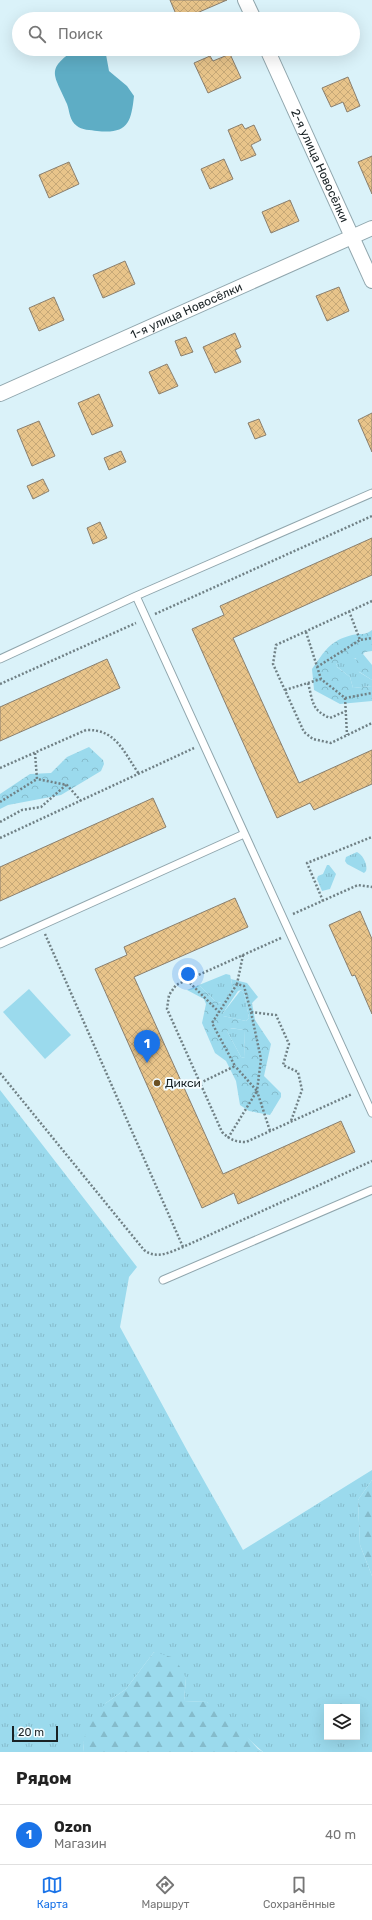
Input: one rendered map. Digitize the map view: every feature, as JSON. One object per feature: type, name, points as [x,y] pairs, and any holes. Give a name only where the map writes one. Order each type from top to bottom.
[{"type":"street","points":[[245,0],[251,12]]},
{"type":"street","name":"2-я улица Новосёлки","points":[[271,56],[372,281]]},
{"type":"street","name":"1-я улица Новосёлки","points":[[0,394],[372,228]]},
{"type":"lane","points":[[0,659],[136,596],[372,493]]},
{"type":"lane","points":[[136,596],[372,1113]]},
{"type":"lane","points":[[0,944],[244,834]]},
{"type":"lane","points":[[163,1280],[372,1190]]},
{"type":"path","points":[[0,684],[372,516]]},
{"type":"path","points":[[372,601],[276,645],[273,664],[304,732],[313,739],[331,743],[372,723]]},
{"type":"path","points":[[349,612],[360,640]]},
{"type":"path","points":[[306,632],[321,679],[345,698],[347,735]]},
{"type":"path","points":[[317,667],[360,640],[372,638]]},
{"type":"path","points":[[285,690],[321,679]]},
{"type":"path","points":[[308,683],[314,708],[319,713],[330,718],[346,711]]},
{"type":"path","points":[[345,698],[372,693]]},
{"type":"path","points":[[0,768],[86,730],[97,730],[112,736],[139,774]]},
{"type":"path","points":[[0,838],[203,744]]},
{"type":"path","points":[[35,753],[37,779]]},
{"type":"path","points":[[0,802],[37,779],[67,784],[81,800]]},
{"type":"path","points":[[0,822],[22,810],[41,806],[67,784]]},
{"type":"path","points":[[323,901],[307,863],[372,837]]},
{"type":"path","points":[[283,919],[358,885],[372,887]]},
{"type":"path","points":[[41,925],[183,1246]]},
{"type":"path","points":[[290,934],[176,985],[171,990],[167,1003],[167,1010],[222,1132],[228,1138],[246,1142],[361,1090]]},
{"type":"path","points":[[243,955],[237,984],[212,1023],[235,1066],[257,1091],[270,1131]]},
{"type":"path","points":[[187,980],[219,1012]]},
{"type":"path","points":[[228,1138],[257,1091],[261,1059],[244,986],[237,984]]},
{"type":"path","points":[[251,1012],[276,1015],[289,1044],[283,1065],[298,1072],[302,1090],[290,1122]]},
{"type":"path","points":[[200,1083],[235,1066]]},
{"type":"path","points":[[0,1073],[144,1250],[160,1255],[372,1161]]},
{"type":"green space","points":[[372,630],[372,651],[365,652],[363,654],[372,665],[372,680],[358,671],[356,658],[336,664],[337,667],[350,677],[353,688],[372,686],[372,701],[340,704],[314,690],[312,669],[328,648],[344,637],[355,634],[365,634]]},
{"type":"green space","points":[[353,658],[357,659],[359,672],[372,680],[372,686],[353,688],[350,677],[336,666],[337,662]]},
{"type":"green space","points":[[89,747],[103,760],[104,764],[101,771],[61,795],[8,805],[0,809],[0,794],[30,774],[51,773],[67,757]]},
{"type":"green space","points":[[357,852],[366,863],[366,871],[364,873],[347,864],[345,861],[346,857]]},
{"type":"green space","points":[[327,865],[329,865],[336,874],[330,889],[322,891],[317,879],[318,876],[323,874]]},
{"type":"green space","points":[[226,974],[230,975],[233,989],[222,1002],[217,1003],[199,985]]},
{"type":"green space","points":[[231,979],[247,983],[258,997],[252,1003],[255,1020],[271,1044],[264,1076],[281,1093],[281,1097],[270,1115],[249,1111],[240,1105],[236,1081],[226,1061],[215,1053],[202,1023],[206,1004],[204,999],[187,990],[199,985],[215,1001],[220,1003],[233,989]],"holes":[[[241,990],[244,993],[249,1018],[246,1021],[223,1016],[223,1013],[238,991]],[[231,1028],[244,1030],[245,1058],[241,1057],[227,1031]]]},
{"type":"green space","points":[[29,989],[71,1035],[45,1059],[3,1012]]},
{"type":"green space","points":[[241,990],[244,993],[249,1018],[246,1021],[223,1016],[223,1013]]},
{"type":"green space","points":[[229,1028],[244,1030],[245,1058],[241,1057],[227,1031]]},
{"type":"green space","points":[[0,1090],[137,1267],[129,1277],[120,1327],[243,1550],[372,1470],[372,1480],[358,1500],[360,1545],[372,1576],[372,1752],[263,1752],[207,1702],[184,1701],[186,1678],[154,1652],[126,1689],[106,1703],[83,1743],[84,1752],[0,1752]]},
{"type":"green space","points":[[372,1480],[372,1576],[360,1545],[358,1500]]},
{"type":"green space","points":[[154,1652],[175,1658],[186,1678],[184,1701],[207,1702],[227,1715],[258,1749],[263,1752],[84,1752],[83,1743],[89,1721],[106,1703],[126,1689]]},
{"type":"shaded area","points":[[66,56],[106,56],[109,71],[127,86],[134,96],[131,114],[126,125],[121,129],[107,132],[86,130],[74,124],[56,79],[56,68],[59,62]]},
{"type":"building","points":[[170,0],[227,0],[199,12],[175,12]]},
{"type":"building","points":[[210,56],[213,61],[225,56],[231,56],[241,78],[208,93],[194,63]]},
{"type":"building","points":[[348,77],[360,106],[347,112],[343,102],[331,107],[322,88]]},
{"type":"building","points":[[242,124],[245,129],[254,125],[261,140],[251,145],[256,155],[241,161],[228,130]]},
{"type":"building","points":[[372,156],[372,194],[358,162]]},
{"type":"building","points":[[224,159],[233,179],[210,189],[201,169]]},
{"type":"building","points":[[69,162],[79,184],[49,198],[39,175]]},
{"type":"building","points":[[290,200],[299,221],[271,233],[262,212]]},
{"type":"building","points":[[125,261],[135,284],[103,298],[93,275]]},
{"type":"building","points":[[339,287],[349,311],[327,321],[316,296]]},
{"type":"building","points":[[54,297],[64,320],[39,331],[29,308]]},
{"type":"building","points":[[235,333],[241,347],[235,350],[241,362],[215,373],[203,347]]},
{"type":"building","points":[[186,337],[193,352],[181,356],[175,341]]},
{"type":"building","points":[[167,364],[178,386],[159,394],[149,372]]},
{"type":"building","points":[[99,394],[113,426],[92,435],[78,403]]},
{"type":"building","points":[[372,413],[372,452],[358,420]]},
{"type":"building","points":[[259,419],[266,435],[255,439],[248,423]]},
{"type":"building","points":[[39,421],[55,456],[32,466],[17,430]]},
{"type":"building","points":[[121,451],[126,462],[109,470],[104,458]]},
{"type":"building","points":[[43,479],[49,491],[33,499],[27,486]]},
{"type":"building","points":[[100,522],[107,538],[93,544],[87,528]]},
{"type":"building","points":[[372,538],[372,575],[233,638],[299,783],[372,750],[372,784],[314,810],[310,803],[277,818],[192,629],[224,615],[220,606]]},
{"type":"building","points":[[107,659],[120,688],[0,741],[0,707]]},
{"type":"building","points":[[153,798],[166,827],[0,901],[0,867]]},
{"type":"building","points":[[235,898],[248,927],[134,977],[223,1174],[341,1121],[355,1152],[238,1204],[234,1193],[202,1208],[95,969],[127,955],[124,947]]},
{"type":"building","points":[[360,911],[372,939],[372,1014],[355,975],[352,976],[329,925]]},
{"type":"place","name":"Ozon","points":[[147,1063]]},
{"type":"place","name":"Дикси","points":[[157,1083]]}]
